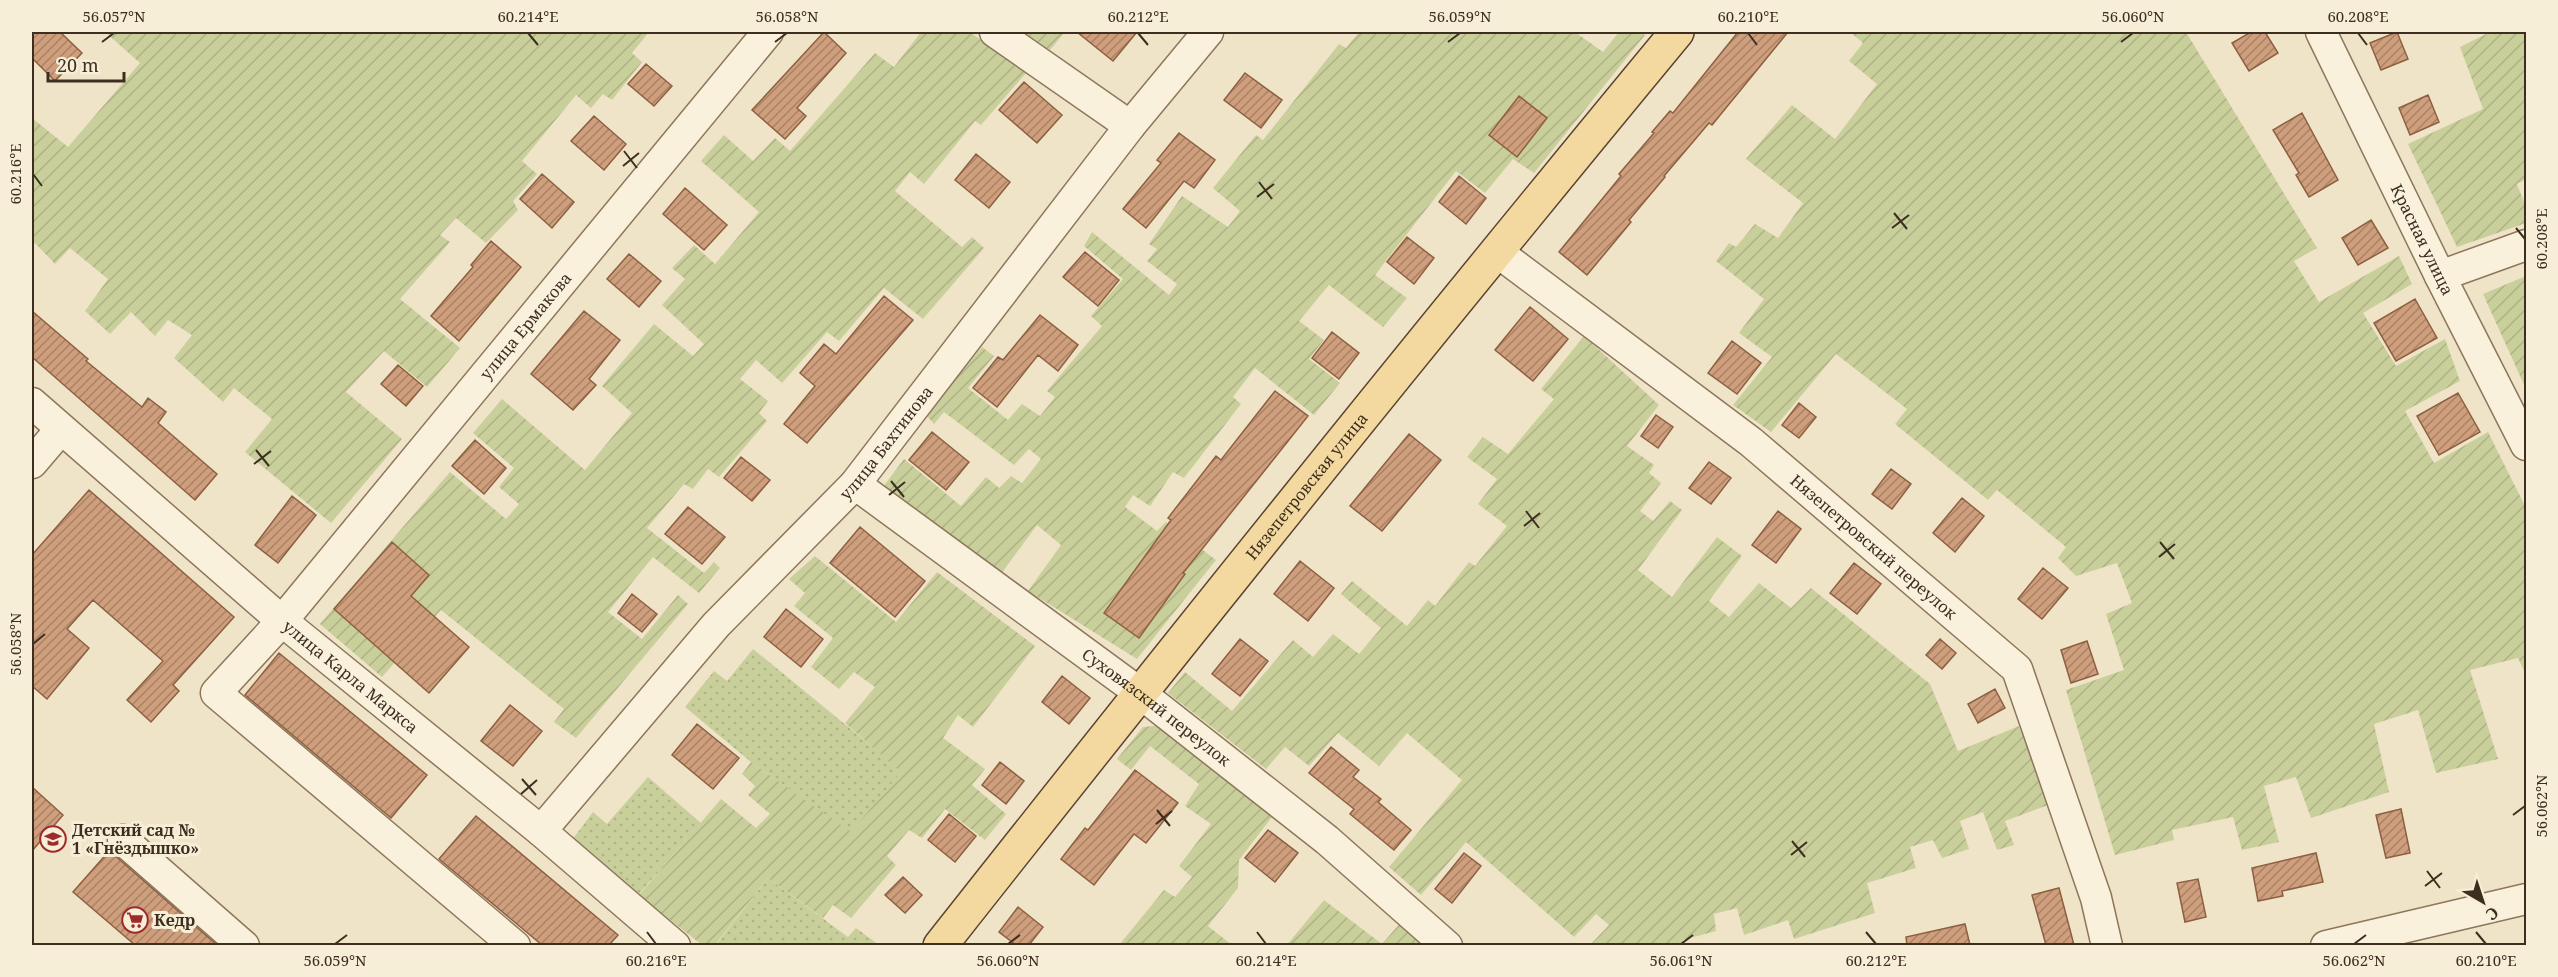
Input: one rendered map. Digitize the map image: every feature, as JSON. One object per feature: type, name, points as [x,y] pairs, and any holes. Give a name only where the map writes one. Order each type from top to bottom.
[{"type":"main road","name":"Нязепетровская улица","points":[[940,945],[1496,251],[1677,32]]},
{"type":"street","name":"улица Ермакова","points":[[515,945],[216,693],[282,621],[768,32]]},
{"type":"street","points":[[995,32],[1130,126]]},
{"type":"street","name":"улица Бахтинова","points":[[541,831],[716,625],[855,484],[1130,126],[1208,32]]},
{"type":"street","name":"Красная улица","points":[[2321,32],[2440,276],[2526,445]]},
{"type":"street","points":[[2440,276],[2526,245]]},
{"type":"street","name":"Нязепетровский переулок","points":[[1496,251],[1751,442],[2017,669],[2096,898],[2107,945]]},
{"type":"street","name":"улица Карла Маркса","points":[[32,403],[282,621],[541,831],[675,945]]},
{"type":"street","points":[[32,463],[61,429]]},
{"type":"street","name":"Суховязский переулок","points":[[855,484],[1140,693],[1327,840],[1447,945]]},
{"type":"street","points":[[123,840],[244,945]]},
{"type":"street","points":[[2326,945],[2526,899]]},
{"type":"green space","points":[[105,32],[649,32],[632,53],[642,62],[612,100],[603,94],[591,108],[576,95],[522,161],[537,174],[513,201],[518,210],[486,243],[456,218],[440,235],[450,242],[400,299],[460,348],[427,387],[384,351],[346,392],[402,439],[331,523],[245,452],[272,419],[234,388],[223,402],[174,358],[192,335],[168,320],[155,336],[131,312],[110,334],[85,311],[108,279],[70,248],[55,264],[35,243],[32,246],[32,118],[68,147],[140,63]]},
{"type":"green space","points":[[921,32],[970,32],[1026,73],[981,125],[975,121],[924,184],[910,172],[895,191],[962,247],[972,237],[984,248],[923,319],[884,288],[839,341],[827,332],[782,383],[756,360],[740,379],[768,401],[759,413],[767,421],[719,477],[708,469],[693,489],[684,484],[647,528],[704,573],[714,562],[720,568],[699,593],[653,557],[608,612],[642,639],[678,595],[688,604],[576,738],[554,722],[564,709],[441,610],[382,677],[320,624],[450,472],[506,519],[519,504],[499,487],[514,468],[473,433],[502,399],[585,470],[632,413],[602,386],[654,324],[693,356],[704,344],[662,305],[685,279],[672,268],[694,245],[715,264],[759,212],[701,161],[724,135],[753,161],[775,138],[790,151],[875,53],[894,67]]},
{"type":"green space","points":[[1024,32],[1065,32],[1050,50]]},
{"type":"green space","points":[[1359,32],[1575,32],[1603,52],[1619,32],[1641,32],[1645,35],[1534,173],[1513,159],[1485,193],[1456,171],[1375,275],[1407,298],[1383,327],[1329,285],[1299,321],[1324,340],[1309,359],[1340,383],[1314,415],[1255,368],[1233,397],[1241,404],[1184,478],[1173,472],[1150,506],[1133,495],[1125,507],[1157,531],[1166,522],[1216,560],[1137,659],[1028,591],[1061,545],[1037,525],[1001,574],[883,487],[904,459],[961,506],[986,477],[999,488],[1011,476],[1022,483],[1041,459],[1029,449],[1014,465],[944,412],[934,424],[926,415],[982,347],[994,356],[968,388],[1008,420],[1022,404],[1040,416],[1055,397],[1047,391],[1102,326],[1091,316],[1123,279],[1084,246],[1092,232],[1169,295],[1177,284],[1147,261],[1157,249],[1149,244],[1182,196],[1228,227],[1240,211],[1213,188],[1256,135],[1263,140],[1339,44],[1346,48]]},
{"type":"green space","points":[[1850,32],[2186,32],[2317,248],[2294,261],[2319,302],[2399,256],[2412,284],[2363,313],[2396,366],[2445,339],[2460,381],[2405,411],[2434,463],[2488,432],[2526,508],[2526,675],[2518,658],[2470,670],[2498,759],[2436,773],[2418,710],[2374,724],[2389,792],[2311,818],[2296,777],[2264,786],[2279,842],[2242,850],[2233,817],[2172,830],[2174,840],[2115,855],[2066,690],[2124,670],[2106,614],[2132,603],[2117,563],[2076,576],[2058,558],[2066,547],[1997,490],[1988,500],[1895,424],[1907,409],[1836,354],[1771,432],[1733,405],[1772,357],[1739,333],[1764,299],[1716,261],[1729,243],[1736,247],[1755,224],[1778,238],[1803,203],[1746,159],[1792,105],[1835,139],[1877,84],[1849,61],[1863,43]]},
{"type":"green space","points":[[2490,32],[2526,32],[2526,179],[2517,184],[2526,207],[2526,223],[2457,247],[2408,144],[2483,109],[2460,47]]},
{"type":"green space","points":[[2526,276],[2526,386],[2525,387],[2483,294]]},
{"type":"green space","points":[[1584,336],[1659,405],[1627,446],[1654,465],[1649,473],[1661,483],[1640,511],[1653,521],[1670,501],[1682,510],[1638,570],[1672,597],[1717,537],[1742,556],[1709,601],[1729,617],[1759,583],[1791,608],[1811,588],[1930,684],[1958,751],[2019,726],[2051,804],[2005,821],[2014,845],[1997,850],[1983,812],[1960,821],[1969,849],[1942,858],[1933,840],[1910,847],[1916,868],[1867,883],[1875,913],[1794,939],[1788,920],[1744,935],[1737,908],[1714,914],[1716,931],[1683,940],[1684,945],[1590,945],[1609,925],[1596,914],[1574,937],[1466,842],[1421,895],[1389,867],[1462,780],[1407,733],[1379,766],[1338,733],[1309,766],[1285,747],[1266,769],[1168,693],[1185,672],[1232,711],[1293,640],[1313,657],[1333,634],[1359,654],[1381,628],[1341,594],[1352,581],[1407,626],[1428,600],[1435,606],[1469,562],[1475,566],[1507,526],[1478,504],[1497,479],[1467,457],[1483,437],[1508,454],[1554,399],[1541,389]]},
{"type":"green space","points":[[815,556],[896,622],[937,572],[1035,646],[973,727],[958,715],[943,738],[985,769],[972,785],[1006,814],[985,840],[945,809],[922,838],[909,830],[887,856],[896,865],[851,918],[833,905],[823,918],[768,878],[715,945],[702,945],[639,895],[721,799],[756,828],[770,814],[748,795],[755,786],[742,774],[751,762],[851,832],[901,772],[845,723],[875,687],[854,672],[839,689],[811,667],[833,638],[794,606],[805,593],[789,579]]},
{"type":"green space","points":[[753,649],[902,771],[851,833],[751,762],[685,707],[714,671],[727,681]]},
{"type":"green space","points":[[1163,725],[1272,817],[1239,860],[1238,888],[1208,926],[1232,945],[1119,945],[1164,890],[1175,897],[1192,877],[1179,866],[1211,824],[1185,806],[1199,784],[1150,746],[1131,770],[1117,759],[1143,727]]},
{"type":"green space","points":[[648,777],[701,823],[638,895],[572,840],[593,812],[607,824]]},
{"type":"green space","points":[[768,878],[848,937],[856,928],[879,945],[715,946]]},
{"type":"green space","points":[[1324,900],[1382,944],[1402,921],[1427,946],[1286,946]]},
{"type":"building","points":[[32,32],[60,32],[82,53],[55,81],[32,58]]},
{"type":"building","points":[[824,32],[846,53],[797,108],[806,116],[785,139],[752,110]]},
{"type":"building","points":[[1077,32],[1137,32],[1113,61]]},
{"type":"building","points":[[1738,32],[1788,32],[1712,125],[1709,123],[1664,176],[1629,220],[1631,222],[1587,275],[1559,252],[1621,176],[1619,174],[1654,133],[1652,132],[1670,111],[1673,113]]},
{"type":"building","points":[[2251,32],[2265,32],[2278,53],[2249,71],[2232,43]]},
{"type":"building","points":[[2397,32],[2408,59],[2381,70],[2370,43]]},
{"type":"building","points":[[646,64],[672,86],[654,106],[628,84]]},
{"type":"building","points":[[1245,73],[1282,100],[1261,128],[1224,100]]},
{"type":"building","points":[[1024,82],[1062,115],[1037,143],[999,110]]},
{"type":"building","points":[[2428,95],[2439,122],[2410,135],[2399,108]]},
{"type":"building","points":[[1519,96],[1547,118],[1517,157],[1489,135]]},
{"type":"building","points":[[2302,113],[2338,180],[2309,197],[2296,175],[2299,173],[2273,130]]},
{"type":"building","points":[[594,116],[626,144],[604,170],[571,141]]},
{"type":"building","points":[[1179,133],[1215,160],[1194,188],[1184,181],[1146,228],[1123,209],[1161,163],[1157,160]]},
{"type":"building","points":[[976,154],[1010,182],[989,208],[955,180]]},
{"type":"building","points":[[542,174],[574,202],[552,228],[520,199]]},
{"type":"building","points":[[1459,176],[1486,198],[1466,224],[1439,202]]},
{"type":"building","points":[[685,188],[727,225],[704,250],[663,214]]},
{"type":"building","points":[[2371,220],[2388,248],[2358,265],[2342,238]]},
{"type":"building","points":[[1407,237],[1434,258],[1414,284],[1387,262]]},
{"type":"building","points":[[491,241],[521,267],[459,341],[431,316],[473,267],[471,265]]},
{"type":"building","points":[[1085,252],[1119,280],[1098,306],[1063,277]]},
{"type":"building","points":[[629,254],[661,281],[639,307],[607,279]]},
{"type":"building","points":[[884,296],[913,320],[807,443],[784,424],[815,386],[800,373],[824,344],[836,354]]},
{"type":"building","points":[[2415,299],[2437,338],[2396,361],[2374,323]]},
{"type":"building","points":[[1530,307],[1568,339],[1533,381],[1495,350]]},
{"type":"building","points":[[32,311],[88,359],[86,361],[142,407],[148,398],[166,412],[158,423],[217,474],[195,500],[32,357]]},
{"type":"building","points":[[584,311],[620,340],[589,379],[596,385],[573,410],[531,374]]},
{"type":"building","points":[[1040,315],[1078,345],[1058,371],[1038,355],[997,407],[973,388],[998,357],[1003,360]]},
{"type":"building","points":[[1332,332],[1359,353],[1339,379],[1312,358]]},
{"type":"building","points":[[1732,341],[1761,363],[1737,394],[1708,373]]},
{"type":"building","points":[[398,365],[423,386],[406,406],[381,384]]},
{"type":"building","points":[[1275,391],[1308,416],[1183,573],[1185,574],[1139,638],[1104,613],[1171,520],[1168,518],[1216,456],[1221,460]]},
{"type":"building","points":[[2458,393],[2480,432],[2439,455],[2417,416]]},
{"type":"building","points":[[1799,403],[1816,417],[1799,438],[1782,425]]},
{"type":"building","points":[[1656,415],[1673,427],[1658,448],[1641,436]]},
{"type":"building","points":[[932,432],[969,462],[946,490],[909,460]]},
{"type":"building","points":[[1409,434],[1441,460],[1382,531],[1350,506]]},
{"type":"building","points":[[475,440],[506,468],[484,494],[452,466]]},
{"type":"building","points":[[741,457],[770,480],[752,501],[724,478]]},
{"type":"building","points":[[1709,462],[1731,478],[1711,504],[1689,488]]},
{"type":"building","points":[[1891,469],[1911,484],[1892,509],[1872,494]]},
{"type":"building","points":[[89,490],[234,617],[173,685],[179,691],[151,722],[127,700],[163,661],[93,600],[67,629],[89,648],[47,699],[32,686],[32,555]]},
{"type":"building","points":[[292,496],[316,515],[278,563],[255,545]]},
{"type":"building","points":[[1962,498],[1984,516],[1955,552],[1933,533]]},
{"type":"building","points":[[688,507],[725,537],[702,564],[665,534]]},
{"type":"building","points":[[1778,511],[1801,529],[1776,563],[1752,545]]},
{"type":"building","points":[[860,527],[925,581],[895,617],[830,563]]},
{"type":"building","points":[[392,542],[429,575],[411,596],[469,647],[429,693],[334,609]]},
{"type":"building","points":[[1300,561],[1334,588],[1308,621],[1274,594]]},
{"type":"building","points":[[1854,563],[1881,584],[1857,614],[1830,593]]},
{"type":"building","points":[[2043,568],[2068,588],[2042,619],[2018,599]]},
{"type":"building","points":[[632,594],[657,614],[642,632],[618,613]]},
{"type":"building","points":[[786,609],[823,639],[801,667],[764,637]]},
{"type":"building","points":[[1240,639],[1268,661],[1240,696],[1212,674]]},
{"type":"building","points":[[1940,639],[1956,653],[1942,669],[1926,655]]},
{"type":"building","points":[[2087,641],[2098,674],[2071,683],[2061,650]]},
{"type":"building","points":[[279,653],[427,775],[391,818],[245,695]]},
{"type":"building","points":[[1062,676],[1090,698],[1069,724],[1042,702]]},
{"type":"building","points":[[1995,689],[2005,708],[1978,723],[1968,704]]},
{"type":"building","points":[[510,705],[542,731],[513,766],[481,741]]},
{"type":"building","points":[[697,724],[739,758],[713,789],[672,755]]},
{"type":"building","points":[[1331,747],[1359,770],[1353,777],[1381,799],[1378,802],[1411,830],[1394,850],[1350,814],[1354,809],[1309,773]]},
{"type":"building","points":[[1000,762],[1024,781],[1006,804],[982,785]]},
{"type":"building","points":[[1135,770],[1178,803],[1146,843],[1134,834],[1094,885],[1061,859],[1085,828],[1088,830]]},
{"type":"building","points":[[32,787],[63,815],[32,851]]},
{"type":"building","points":[[2401,809],[2410,853],[2386,858],[2376,815]]},
{"type":"building","points":[[949,814],[976,836],[955,862],[928,840]]},
{"type":"building","points":[[476,816],[618,935],[609,945],[542,945],[439,859]]},
{"type":"building","points":[[1268,830],[1298,853],[1275,882],[1245,858]]},
{"type":"building","points":[[110,850],[217,945],[135,945],[73,892]]},
{"type":"building","points":[[1464,853],[1481,866],[1452,903],[1435,889]]},
{"type":"building","points":[[2316,853],[2323,882],[2282,891],[2283,896],[2258,901],[2252,868]]},
{"type":"building","points":[[903,877],[922,895],[905,913],[885,895]]},
{"type":"building","points":[[2198,879],[2206,917],[2185,922],[2177,883]]},
{"type":"building","points":[[2059,888],[2074,945],[2046,945],[2032,895]]},
{"type":"building","points":[[1018,907],[1043,927],[1029,945],[1016,945],[999,932]]},
{"type":"building","points":[[1965,924],[1970,945],[1907,945],[1906,937]]},
{"type":"place","name":"Детский сад № 1 «Гнёздышко»","points":[[53,839]]},
{"type":"place","name":"Кедр","points":[[135,920]]}]
